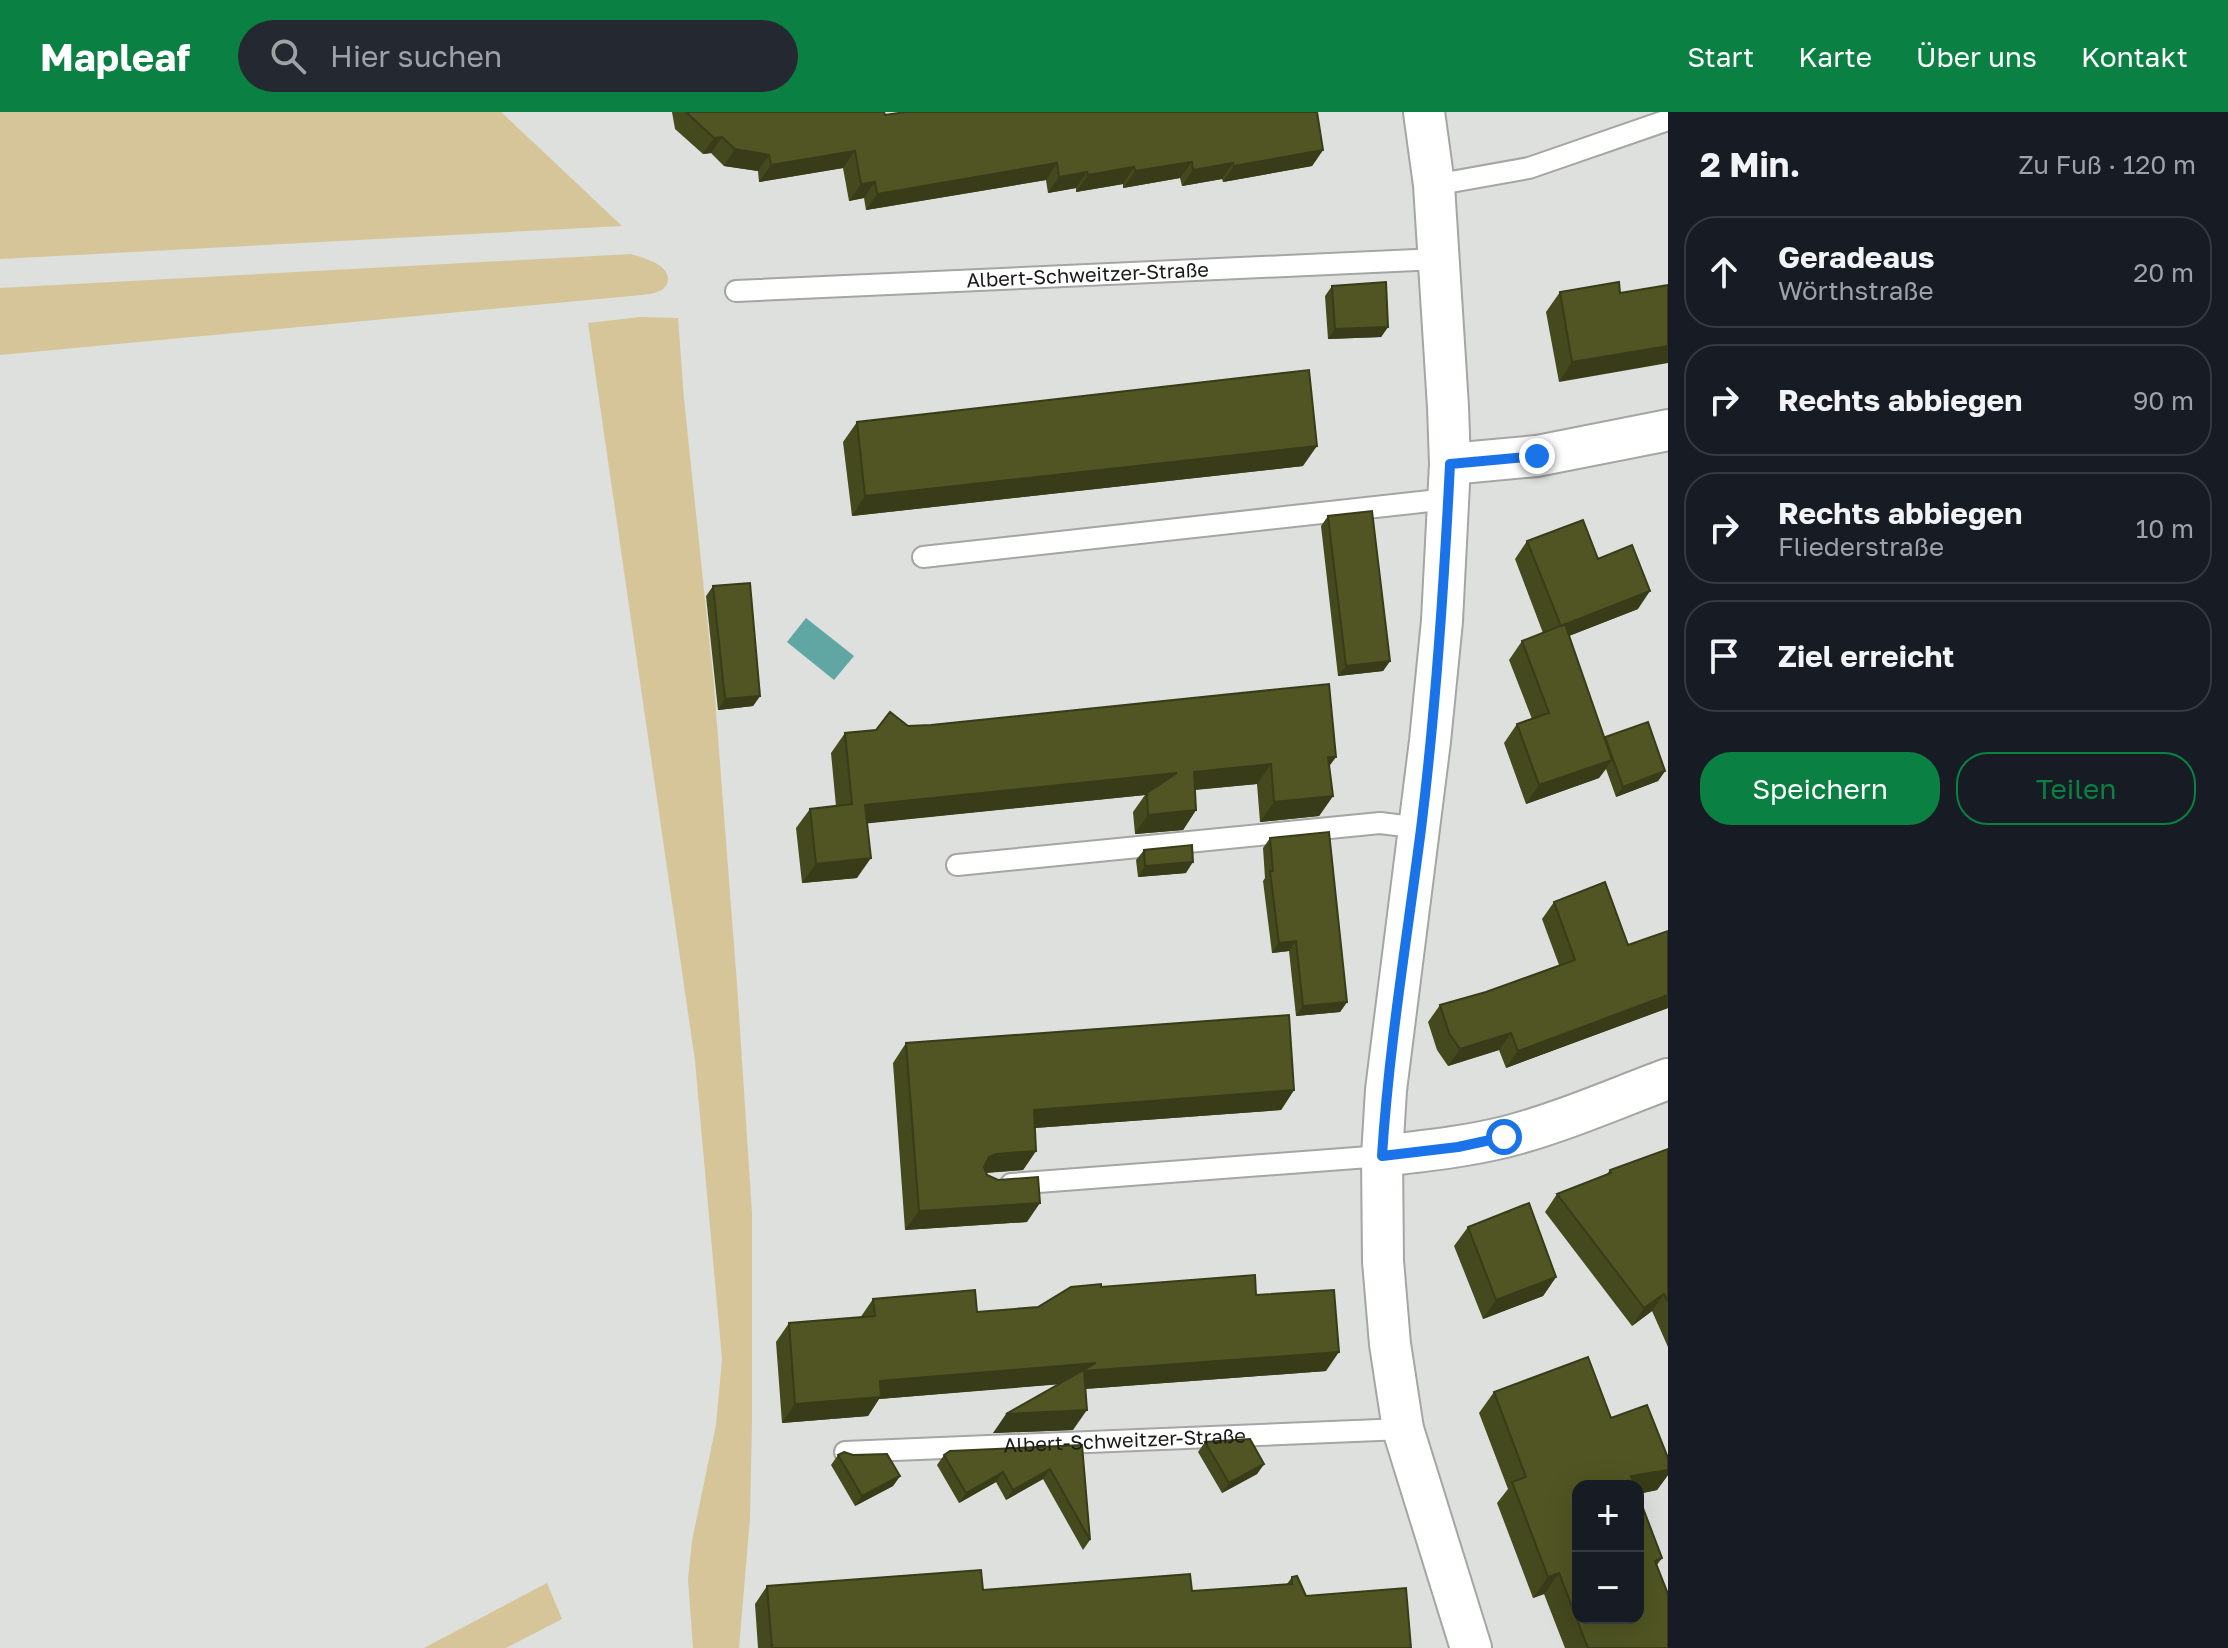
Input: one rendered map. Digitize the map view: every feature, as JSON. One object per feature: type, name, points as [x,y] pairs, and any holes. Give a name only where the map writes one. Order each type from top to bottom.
[{"type":"street","points":[[1424,112],[1434,185],[1448,407],[1449,482],[1442,621],[1421,828],[1392,1037],[1382,1156],[1383,1261],[1390,1344],[1403,1429],[1471,1648]]},
{"type":"street","points":[[1449,482],[1537,456],[1668,430]]},
{"type":"street","points":[[1382,1156],[1458,1147],[1504,1137],[1668,1079]]},
{"type":"lane","points":[[1434,185],[1529,168],[1668,120]]},
{"type":"lane","name":"Albert-Schweitzer-Straße","points":[[736,291],[1438,259]]},
{"type":"lane","points":[[923,557],[1449,482]]},
{"type":"lane","points":[[957,865],[1380,823],[1421,828]]},
{"type":"lane","points":[[984,1186],[1382,1156]]},
{"type":"lane","name":"Albert-Schweitzer-Straße","points":[[845,1452],[1403,1429]]},
{"type":"shaded area","points":[[0,112],[501,112],[622,226],[0,259]]},
{"type":"shaded area","points":[[631,254],[662,267],[668,277],[664,288],[644,295],[0,355],[0,288]]},
{"type":"shaded area","points":[[640,317],[678,318],[714,685],[737,984],[752,1213],[750,1518],[739,1648],[693,1648],[688,1579],[692,1541],[716,1425],[722,1359],[695,1061],[588,323]]},
{"type":"shaded area","points":[[547,1583],[562,1619],[506,1648],[424,1648]]},
{"type":"water","points":[[806,618],[854,656],[834,680],[787,642]]},
{"type":"building","points":[[686,112],[884,112],[885,115],[905,112],[1317,112],[1323,150],[1234,166],[1233,163],[1193,170],[1192,162],[1135,171],[1134,167],[1059,177],[1057,163],[877,194],[875,182],[861,184],[855,151],[771,165],[769,155],[735,149],[722,137],[714,138]]},
{"type":"building","points":[[1386,282],[1388,327],[1335,329],[1332,286]]},
{"type":"building","points":[[1619,282],[1620,293],[1668,285],[1668,346],[1572,362],[1560,292]]},
{"type":"building","points":[[1309,370],[1317,446],[865,496],[857,422]]},
{"type":"building","points":[[1372,511],[1390,661],[1346,666],[1328,516]]},
{"type":"building","points":[[1583,520],[1598,559],[1632,545],[1650,591],[1561,626],[1527,541]]},
{"type":"building","points":[[750,583],[760,696],[725,699],[713,586]]},
{"type":"building","points":[[1565,624],[1612,760],[1539,785],[1517,724],[1549,713],[1522,641]]},
{"type":"building","points":[[1329,684],[1336,757],[1328,757],[1333,796],[1274,802],[1271,764],[1194,772],[1196,810],[1148,815],[1147,793],[1177,773],[865,805],[871,858],[816,864],[810,809],[852,804],[845,733],[876,730],[890,712],[908,726],[931,725]]},
{"type":"building","points":[[1648,722],[1665,771],[1623,787],[1605,737]]},
{"type":"building","points":[[1329,832],[1347,1002],[1303,1006],[1296,941],[1279,943],[1270,871],[1273,871],[1270,838]]},
{"type":"building","points":[[1192,845],[1193,862],[1145,866],[1144,850]]},
{"type":"building","points":[[1605,882],[1628,945],[1668,931],[1668,995],[1518,1051],[1511,1033],[1460,1049],[1449,1033],[1440,1005],[1575,960],[1554,902]]},
{"type":"building","points":[[1289,1015],[1294,1090],[1034,1110],[1036,1151],[996,1154],[989,1157],[984,1167],[987,1175],[998,1180],[1038,1177],[1040,1203],[919,1211],[906,1043]]},
{"type":"building","points":[[1668,1149],[1668,1302],[1664,1294],[1644,1308],[1557,1194]]},
{"type":"building","points":[[1529,1203],[1556,1277],[1496,1300],[1468,1227]]},
{"type":"building","points":[[1255,1275],[1256,1295],[1334,1290],[1339,1352],[1084,1371],[1087,1410],[1006,1414],[1096,1363],[880,1381],[881,1397],[795,1404],[789,1323],[875,1316],[873,1299],[975,1290],[977,1312],[1038,1307],[1071,1287]]},
{"type":"building","points":[[1588,1357],[1611,1418],[1647,1405],[1668,1458],[1668,1470],[1631,1476],[1633,1480],[1572,1480],[1572,1607],[1559,1573],[1548,1577],[1512,1482],[1526,1477],[1494,1392]]},
{"type":"building","points":[[1250,1439],[1264,1464],[1229,1483],[1205,1442]]},
{"type":"building","points":[[1082,1445],[1090,1540],[1050,1469],[1013,1490],[1003,1472],[966,1493],[944,1455],[950,1451]]},
{"type":"building","points":[[844,1452],[853,1455],[887,1454],[900,1476],[862,1496],[838,1455]]},
{"type":"building","points":[[1644,1511],[1662,1558],[1655,1561],[1668,1594],[1668,1648],[1588,1648],[1579,1624],[1644,1624]]},
{"type":"building","points":[[981,1570],[983,1590],[1190,1574],[1192,1591],[1292,1584],[1292,1577],[1297,1576],[1306,1596],[1406,1588],[1411,1648],[772,1648],[767,1586]]},
{"type":"route","points":[[1504,1137],[1458,1147],[1382,1156],[1386,1090],[1421,828],[1442,621],[1450,464],[1537,456]]}]
